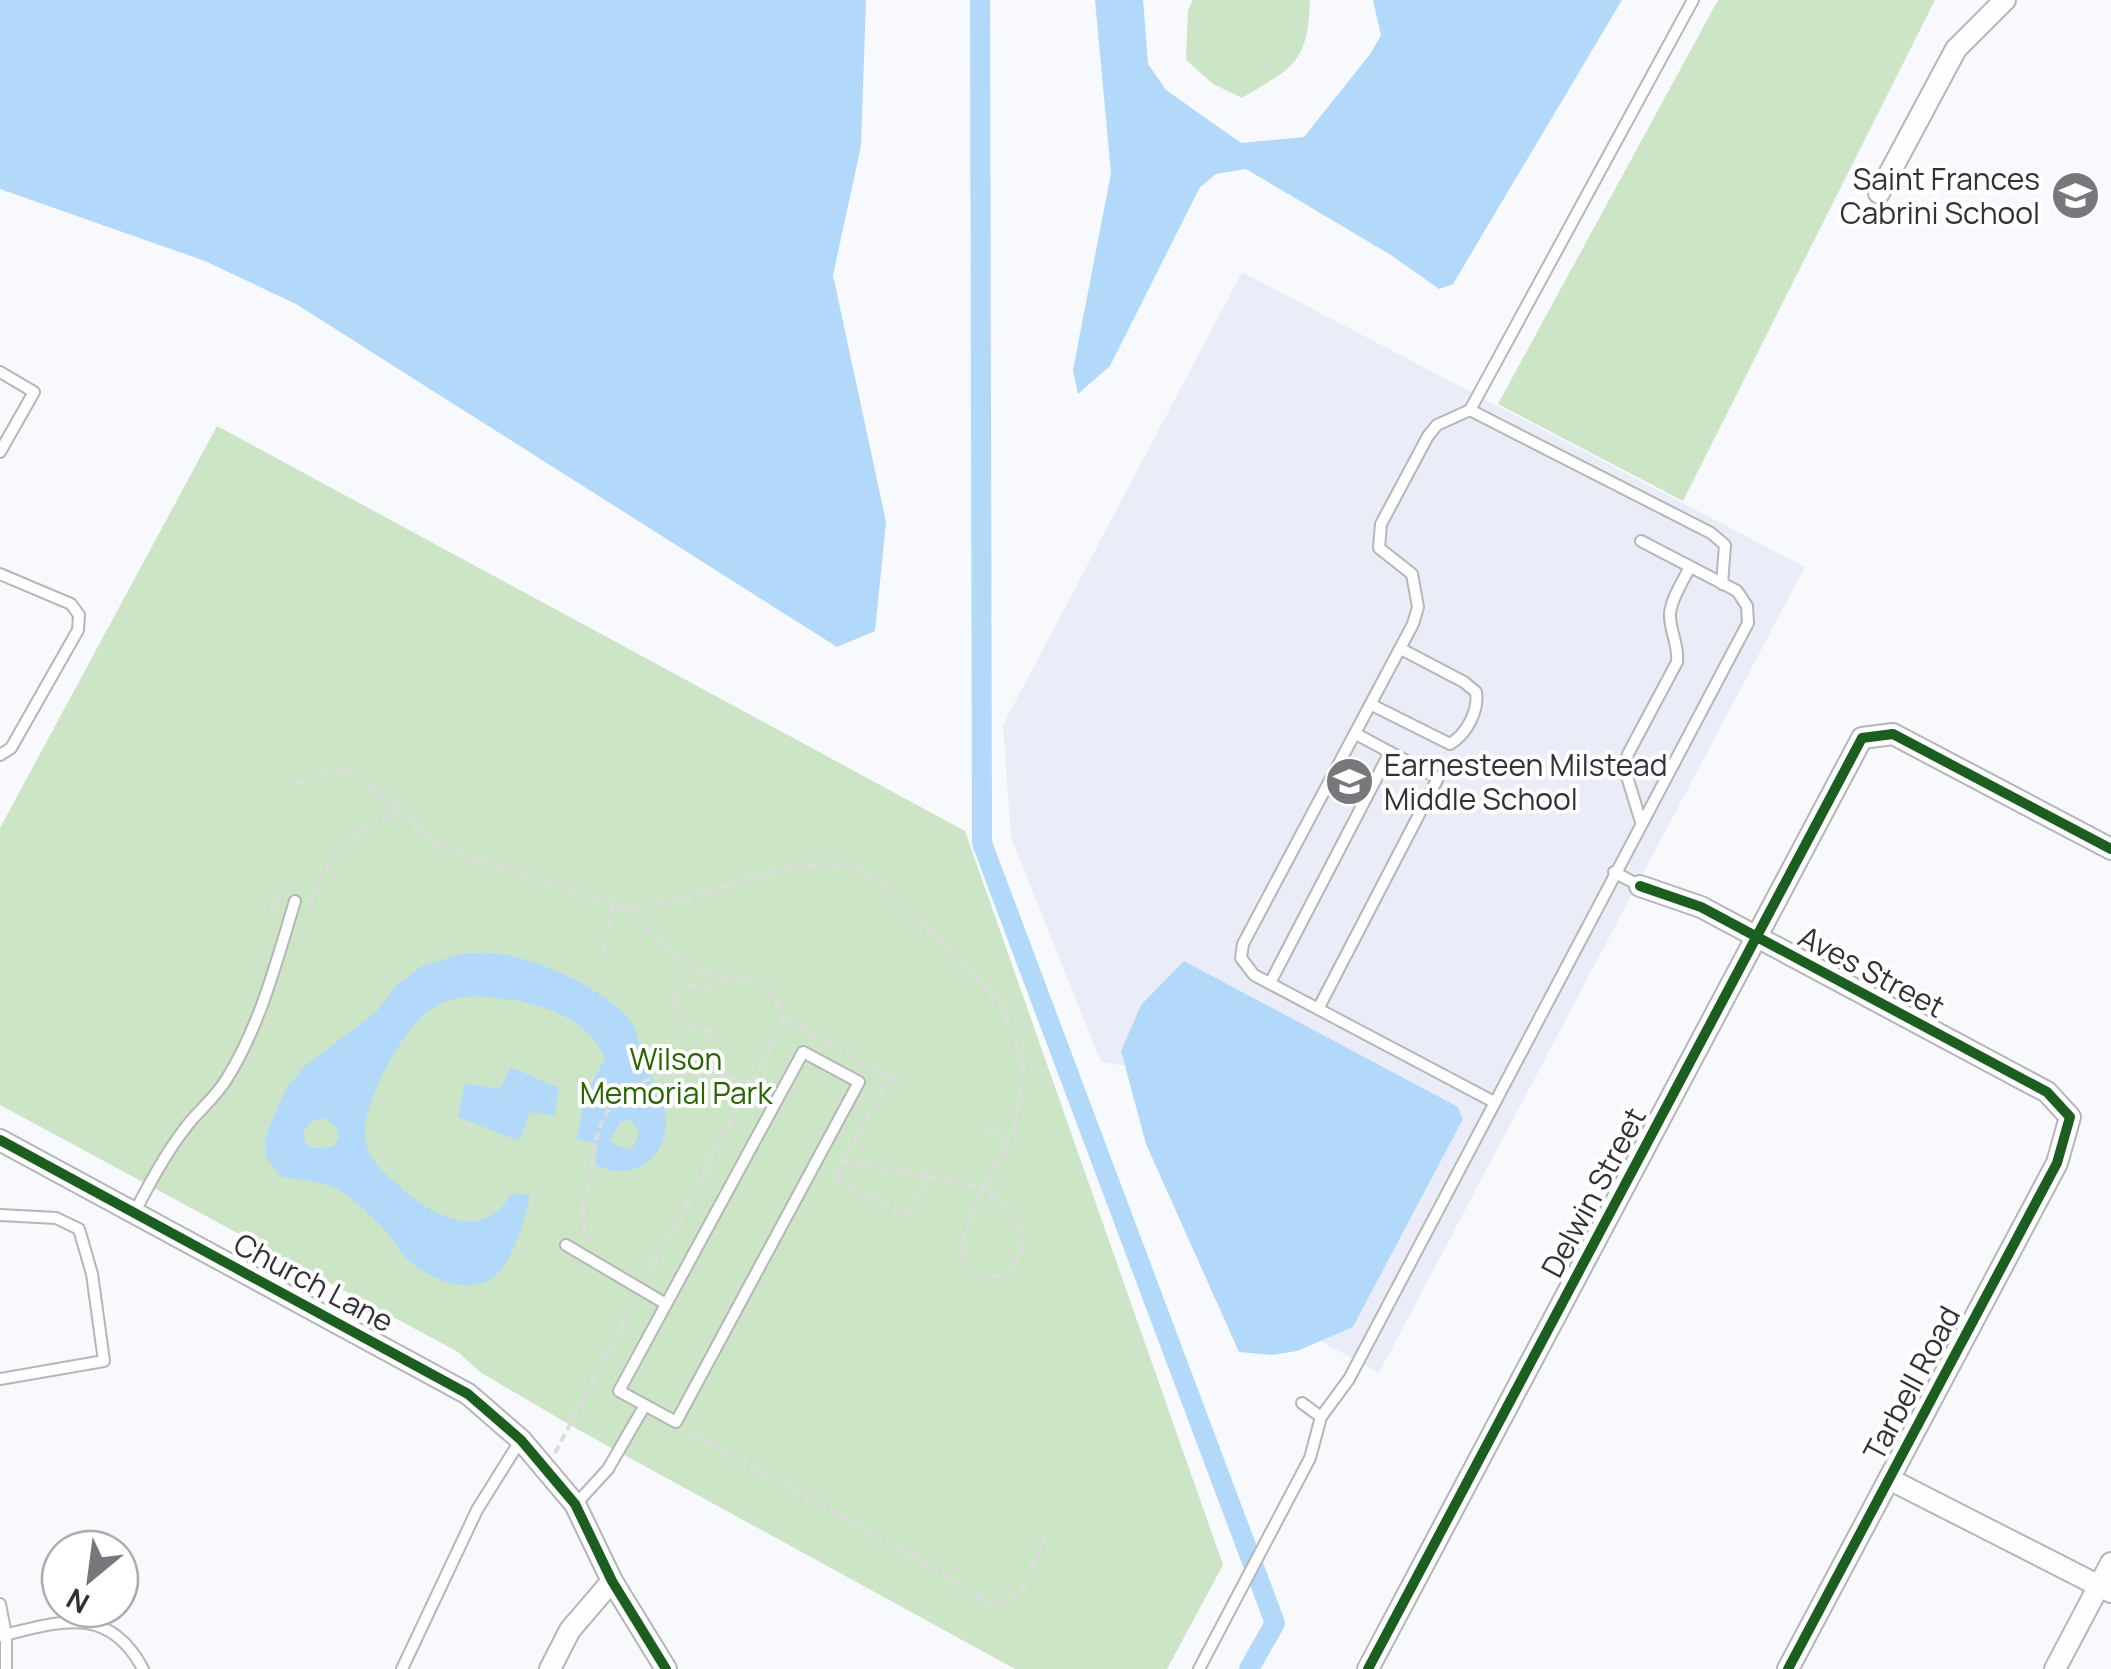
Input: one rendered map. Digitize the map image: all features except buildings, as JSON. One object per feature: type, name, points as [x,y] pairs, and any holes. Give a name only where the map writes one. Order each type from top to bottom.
[{"type":"street","points":[[1879,194],[1956,49],[2005,0]]},
{"type":"street","name":"Delwin Street","points":[[1368,1669],[1862,738],[1893,734],[2111,850]]},
{"type":"street","name":"Aves Street","points":[[1640,886],[1700,906],[2046,1092],[2070,1117]]},
{"type":"street","name":"Tarbell Road","points":[[1788,1669],[2057,1163],[2070,1117]]},
{"type":"street","name":"Church Lane","points":[[0,1140],[468,1394],[520,1440],[575,1504],[612,1582],[666,1669]]},
{"type":"street","points":[[1888,1479],[2105,1589]]},
{"type":"street","points":[[2055,1669],[2105,1589],[2111,1564]]},
{"type":"street","points":[[550,1669],[570,1630],[612,1582]]},
{"type":"lane","points":[[1494,1102],[1270,983],[1245,966],[1241,958],[1244,944],[1401,649],[1418,607],[1412,574],[1379,548],[1381,524],[1428,436],[1437,425],[1470,410],[1692,0]]},
{"type":"lane","points":[[0,372],[34,392],[0,452]]},
{"type":"lane","points":[[1470,410],[1711,533],[1725,546],[1722,584]]},
{"type":"lane","points":[[1198,1669],[1310,1458],[1321,1417],[1349,1379],[1748,623],[1747,606],[1737,591],[1641,541]]},
{"type":"lane","points":[[1641,822],[1625,770],[1628,754],[1677,662],[1670,613],[1690,567]]},
{"type":"lane","points":[[0,574],[71,604],[79,615],[78,630],[11,748],[0,755]]},
{"type":"lane","points":[[1372,704],[1450,744],[1459,738],[1478,705],[1476,692],[1464,682],[1401,649]]},
{"type":"lane","points":[[1318,1008],[1438,778],[1356,734]]},
{"type":"lane","points":[[1270,983],[1390,752]]},
{"type":"lane","points":[[1614,872],[1640,886]]},
{"type":"lane","points":[[134,1213],[159,1165],[187,1125],[224,1084],[246,1043],[265,998],[294,902]]},
{"type":"lane","points":[[803,1052],[859,1082],[676,1422],[620,1391],[666,1304],[803,1052]]},
{"type":"lane","points":[[0,1215],[56,1218],[79,1229],[92,1274],[104,1360],[0,1379]]},
{"type":"lane","points":[[566,1245],[666,1304]]},
{"type":"lane","points":[[1302,1403],[1321,1417]]},
{"type":"lane","points":[[575,1504],[608,1470],[645,1405]]},
{"type":"lane","points":[[402,1669],[478,1510],[520,1440]]},
{"type":"lane","points":[[0,1604],[6,1669]]},
{"type":"lane","points":[[3,1636],[57,1622],[88,1622],[122,1638],[143,1669]]},
{"type":"path","points":[[296,782],[332,772],[351,772],[426,835],[452,851],[626,910],[655,939],[690,965],[718,976],[753,981],[770,991],[785,1020],[903,1084]]},
{"type":"path","points":[[272,909],[276,896],[310,906],[320,878],[352,836],[370,823],[401,812]]},
{"type":"path","points":[[626,910],[683,899],[793,866],[845,864],[876,878],[998,1000],[1012,1029],[1024,1070],[1014,1130],[984,1187],[962,1242],[964,1264],[982,1279],[1008,1274],[1024,1245],[1017,1220],[984,1187],[844,1161]]},
{"type":"path","points":[[604,952],[612,904]]},
{"type":"path","points":[[708,1043],[712,1030],[683,1025],[673,1012],[673,1003],[683,987],[692,984],[714,988],[718,976]]},
{"type":"path","points":[[547,1469],[785,1020]]},
{"type":"path","points":[[596,1263],[600,1255],[587,1238],[582,1222],[595,1146],[607,1113],[652,1077],[708,1073],[752,1082]]},
{"type":"path","points":[[890,1077],[834,1178],[906,1216],[928,1176]]},
{"type":"path","points":[[982,1127],[1008,1141]]},
{"type":"path","points":[[693,1434],[913,1556],[987,1602],[998,1603],[1019,1594],[1046,1536]]},
{"type":"shaded area","name":"Earnesteen Milstead Middle School","points":[[1242,272],[1805,567],[1379,1373],[1320,1341],[1353,1327],[1463,1119],[1458,1107],[1121,1051],[1125,1066],[1101,1062],[1011,837],[1003,725]]},
{"type":"green space","points":[[1193,0],[1310,0],[1301,51],[1274,79],[1242,98],[1213,84],[1186,60],[1188,10]]},
{"type":"green space","points":[[1718,0],[1935,0],[1683,501],[1498,404]]},
{"type":"green space","name":"Wilson Memorial Park","points":[[217,426],[965,831],[1223,1565],[1167,1669],[1015,1669],[577,1429],[480,1372],[458,1352],[0,1105],[0,828]]},
{"type":"water","points":[[0,0],[866,0],[861,146],[833,275],[886,522],[875,631],[837,647],[296,304],[205,261],[0,189]]},
{"type":"water","points":[[1095,0],[1143,0],[1148,64],[1166,90],[1241,143],[1304,137],[1381,35],[1373,0],[1622,0],[1453,284],[1439,289],[1391,255],[1246,169],[1216,174],[1200,187],[1110,366],[1078,394],[1073,370],[1111,173]]},
{"type":"water","points":[[463,953],[497,953],[535,963],[590,988],[631,1022],[664,1108],[663,1139],[649,1161],[625,1171],[595,1165],[598,1144],[577,1139],[584,1097],[605,1059],[590,1035],[568,1018],[541,1007],[482,997],[450,1000],[420,1019],[396,1051],[375,1091],[368,1111],[366,1143],[374,1161],[398,1185],[426,1207],[456,1220],[486,1218],[500,1209],[512,1193],[530,1196],[508,1259],[497,1274],[475,1285],[449,1283],[425,1272],[405,1257],[382,1227],[346,1195],[333,1187],[280,1176],[266,1157],[265,1137],[287,1087],[305,1066],[376,1012],[396,986],[420,967]],"holes":[[[325,1118],[336,1127],[339,1138],[333,1147],[314,1148],[305,1143],[304,1129]],[[631,1120],[639,1132],[632,1149],[620,1147],[610,1140],[621,1122]]]},
{"type":"water","points":[[1184,961],[1458,1107],[1463,1119],[1353,1327],[1297,1351],[1272,1355],[1239,1352],[1146,1144],[1121,1051],[1141,1005]]},
{"type":"water","points":[[511,1067],[559,1088],[554,1116],[530,1112],[519,1141],[458,1117],[465,1083],[500,1089]]},
{"type":"waterway","points":[[980,0],[982,843],[1275,1623],[1249,1669]]},
{"type":"cycle path","points":[[1368,1669],[1862,738],[1893,734],[2111,849]]},
{"type":"cycle path","points":[[1640,886],[1701,907],[2047,1092],[2070,1117],[2057,1163],[1788,1669]]},
{"type":"cycle path","points":[[0,1140],[468,1394],[521,1440],[575,1504],[612,1581],[666,1669]]},
{"type":"place","name":"Saint Frances Cabrini School","points":[[2075,195]]},
{"type":"place","name":"Earnesteen Milstead Middle School","points":[[1349,781]]}]
